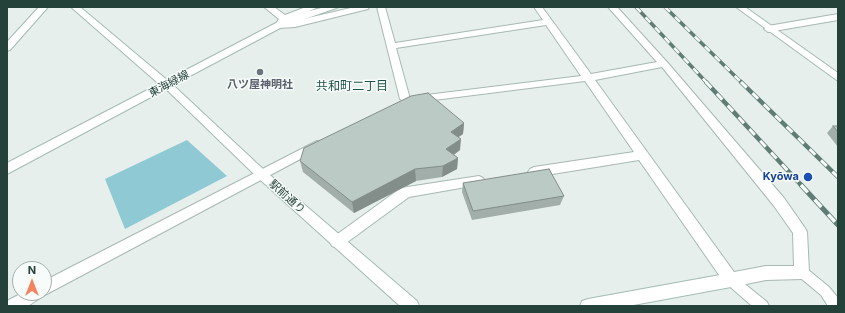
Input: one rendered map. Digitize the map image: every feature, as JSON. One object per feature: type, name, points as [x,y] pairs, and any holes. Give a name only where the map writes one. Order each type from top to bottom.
[{"type":"street","points":[[7,48],[44,7]]},
{"type":"street","name":"駅前通り","points":[[75,7],[167,85],[260,173],[411,306]]},
{"type":"street","points":[[268,7],[282,21],[295,24],[365,7]]},
{"type":"street","points":[[282,21],[314,7]]},
{"type":"street","name":"東海緑線","points":[[7,169],[167,85],[282,21],[335,7]]},
{"type":"street","points":[[381,7],[405,99]]},
{"type":"street","points":[[538,7],[731,280]]},
{"type":"street","points":[[588,306],[766,273],[802,272],[800,232],[779,202],[664,64],[612,7]]},
{"type":"street","points":[[740,7],[768,29],[838,78]]},
{"type":"street","points":[[768,29],[838,17]]},
{"type":"street","points":[[392,46],[549,22]]},
{"type":"street","points":[[392,106],[405,99],[421,100],[588,78],[664,64]]},
{"type":"street","points":[[52,285],[260,173],[330,138]]},
{"type":"street","points":[[518,175],[642,155]]},
{"type":"street","points":[[337,242],[406,192],[495,179]]},
{"type":"street","points":[[13,306],[22,301]]},
{"type":"lane","points":[[802,272],[825,291],[836,306]]},
{"type":"lane","points":[[731,280],[762,306]]},
{"type":"water","points":[[187,140],[227,176],[125,229],[105,179]]},
{"type":"building","points":[[428,93],[464,123],[451,132],[461,139],[446,149],[458,158],[443,166],[415,169],[352,202],[300,161],[304,148],[411,96]]},
{"type":"building","points":[[833,126],[838,126],[838,132]]},
{"type":"building","points":[[549,169],[564,196],[473,211],[463,183]]},
{"type":"railway","points":[[636,7],[707,83]]},
{"type":"railway","points":[[665,7],[742,83]]},
{"type":"railway","points":[[706,82],[802,186]]},
{"type":"railway","points":[[741,82],[838,177]]},
{"type":"railway","points":[[801,185],[838,225]]},
{"type":"place","name":"八ツ屋神明社","points":[[260,72]]},
{"type":"place","name":"Kyōwa","points":[[808,177]]},
{"type":"district","name":"共和町二丁目","points":[[352,86]]}]
